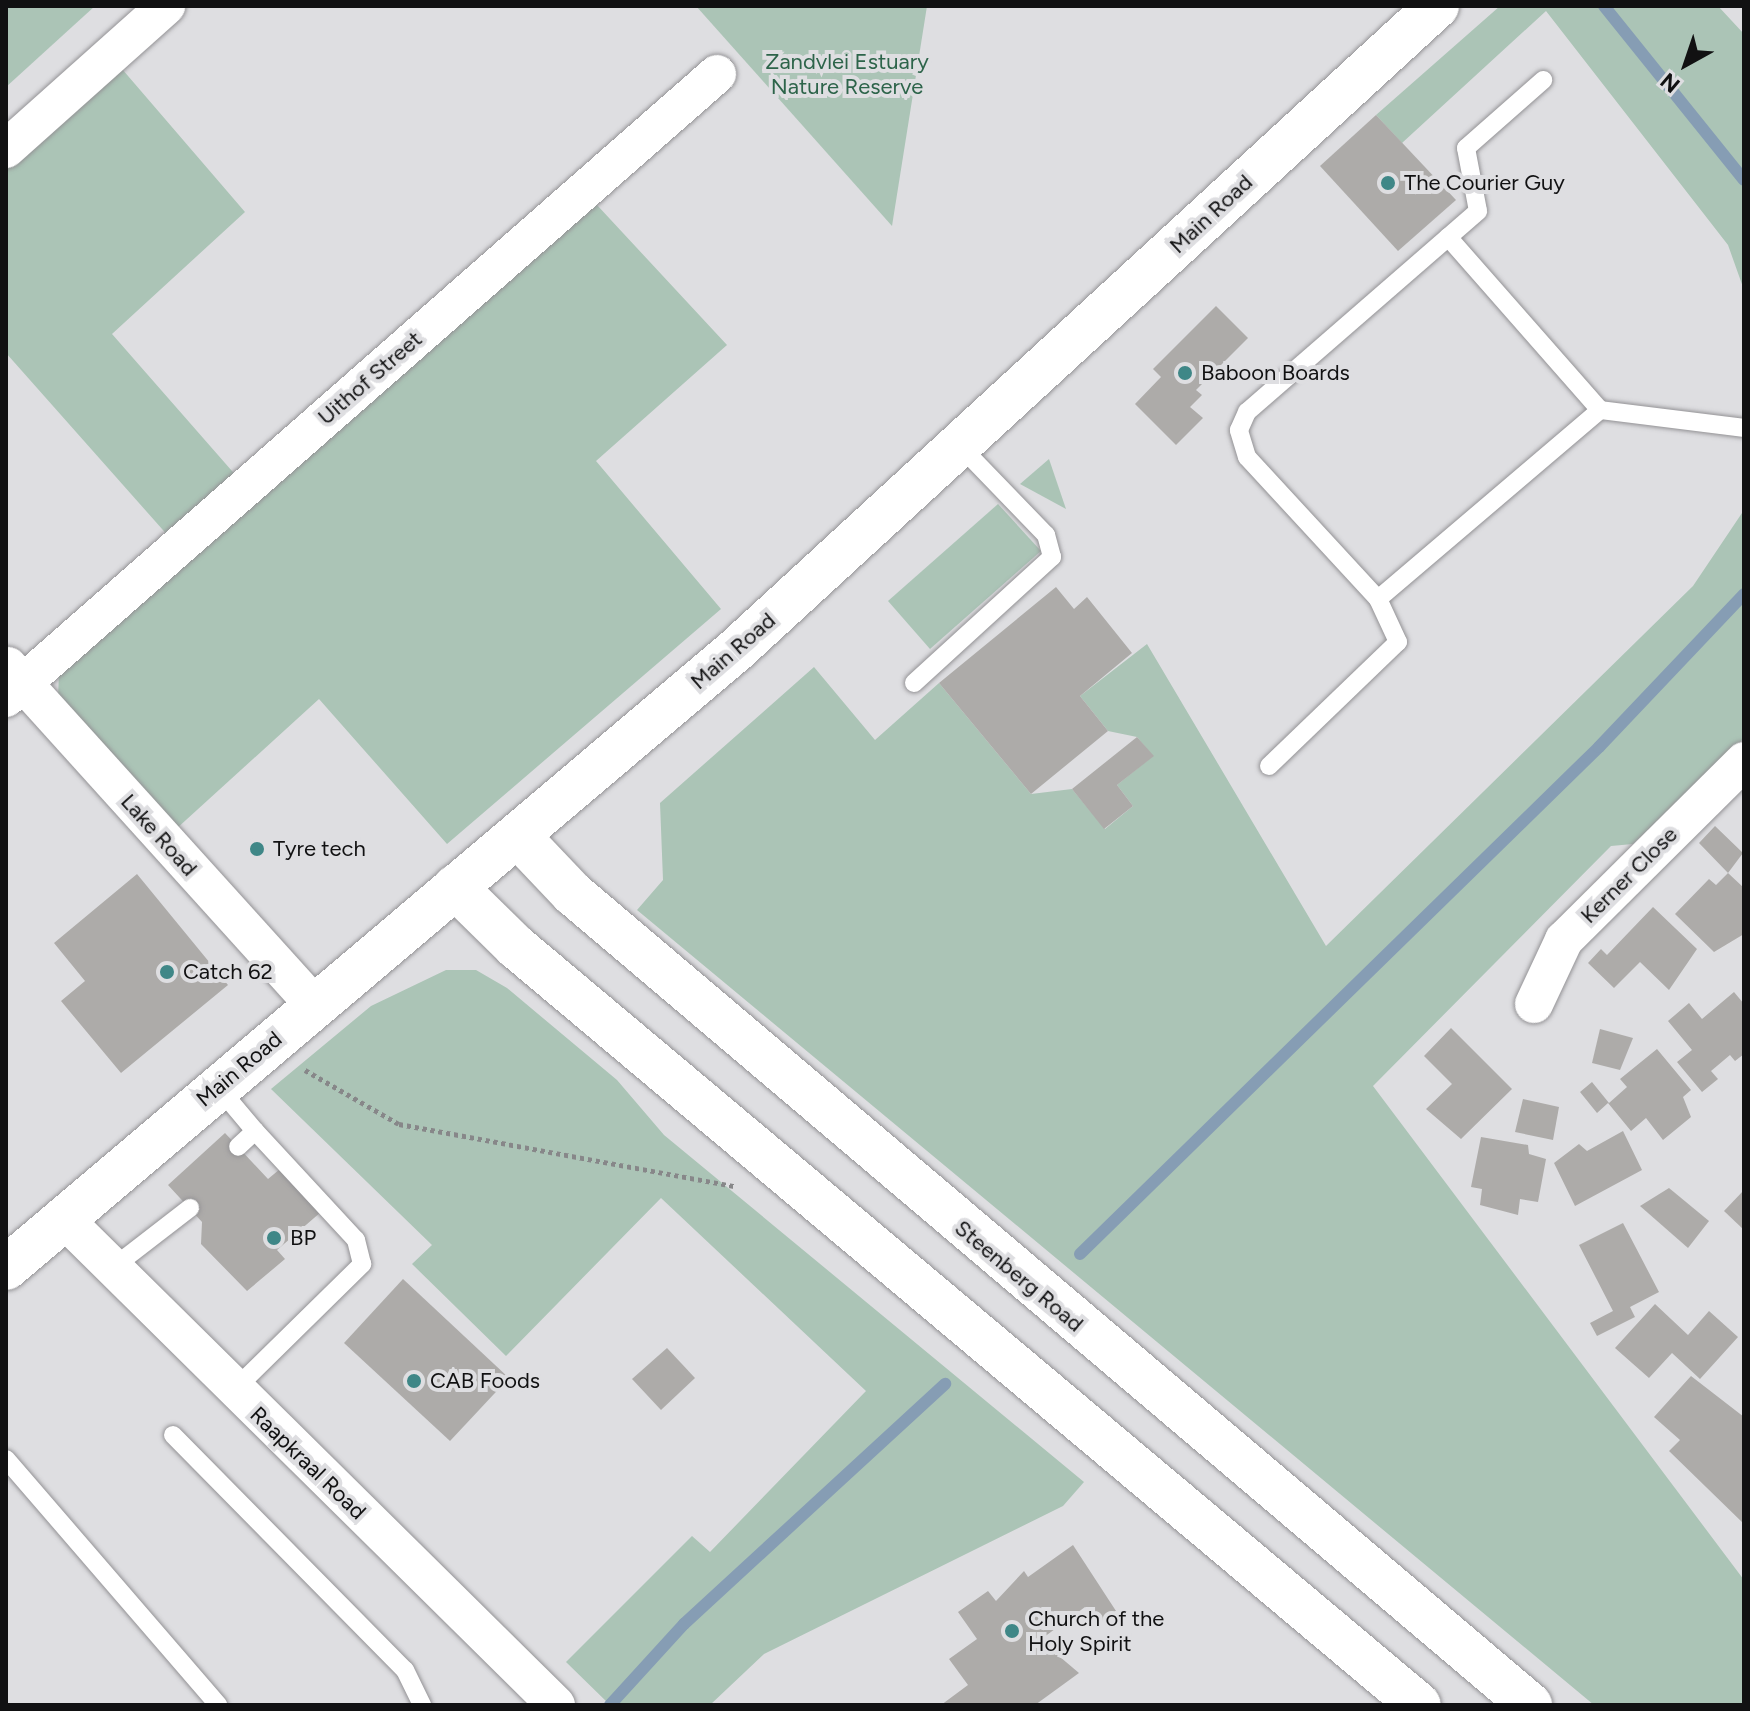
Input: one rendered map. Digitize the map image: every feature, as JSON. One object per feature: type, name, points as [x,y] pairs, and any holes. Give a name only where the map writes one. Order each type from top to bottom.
[{"type":"main road","name":"Main Road","points":[[6,1268],[518,836],[960,446],[1437,6]]},
{"type":"main road","name":"Steenberg Road","points":[[518,836],[572,893],[974,1238],[1530,1705]]},
{"type":"main road","points":[[455,887],[515,946],[1419,1705]]},
{"type":"street","points":[[6,149],[166,6]]},
{"type":"street","name":"Uithof Street","points":[[12,681],[717,74]]},
{"type":"street","name":"Lake Road","points":[[12,681],[314,1005]]},
{"type":"street","name":"Kerner Close","points":[[1534,1004],[1564,940],[1744,761]]},
{"type":"street","name":"Raapkraal Road","points":[[63,1218],[539,1699]]},
{"type":"lane","points":[[1269,766],[1392,655],[1397,628],[1378,599],[1247,457],[1239,430],[1247,412],[1448,237],[1480,200],[1466,176],[1466,148],[1543,80]]},
{"type":"lane","points":[[1448,237],[1600,410],[1744,428]]},
{"type":"lane","points":[[1378,599],[1600,410]]},
{"type":"lane","points":[[914,683],[1052,557],[1046,535],[960,446]]},
{"type":"lane","points":[[218,1087],[356,1240],[362,1264],[234,1390]]},
{"type":"lane","points":[[238,1147],[255,1131]]},
{"type":"lane","points":[[111,1269],[190,1208]]},
{"type":"lane","points":[[173,1435],[405,1670],[422,1705]]},
{"type":"lane","points":[[6,1459],[218,1705]]},
{"type":"path","points":[[295,1064],[399,1124],[739,1186]]},
{"type":"green space","points":[[6,6],[95,6],[6,87]]},
{"type":"green space","name":"Zandvlei Estuary Nature Reserve","points":[[696,6],[927,6],[892,226]]},
{"type":"green space","points":[[1500,6],[1718,6],[1744,34],[1744,290],[1728,245],[1546,11],[1402,143],[1376,115]]},
{"type":"green space","points":[[110,55],[245,212],[112,334],[246,487],[584,191],[727,345],[596,461],[721,609],[447,844],[319,699],[175,830],[58,702],[59,669],[178,547],[6,353],[6,149]]},
{"type":"green space","points":[[1049,459],[1066,509],[1020,484]]},
{"type":"green space","points":[[998,504],[1041,551],[930,649],[888,601]]},
{"type":"green space","points":[[1744,510],[1744,738],[1633,844],[1611,846],[1373,1086],[1744,1580],[1744,1705],[1594,1705],[637,910],[663,880],[660,803],[814,667],[875,740],[939,683],[1031,794],[1072,789],[1105,829],[1133,806],[1117,785],[1153,756],[1137,737],[1108,731],[1080,696],[1147,644],[1326,946],[1693,586]]},
{"type":"green space","points":[[446,970],[476,970],[507,988],[617,1080],[664,1135],[1084,1482],[1063,1506],[764,1654],[710,1705],[610,1705],[566,1662],[692,1536],[710,1552],[866,1391],[661,1198],[506,1356],[412,1264],[432,1245],[271,1089],[371,1006]]},
{"type":"building","name":"The Courier Guy","points":[[1376,115],[1456,200],[1398,251],[1320,166]]},
{"type":"building","name":"Baboon Boards","points":[[1216,306],[1248,338],[1196,390],[1202,395],[1190,407],[1203,418],[1176,445],[1135,404],[1161,377],[1153,369]]},
{"type":"building","points":[[1056,587],[1074,609],[1087,597],[1132,653],[1080,696],[1108,731],[1031,794],[939,683]]},
{"type":"building","points":[[1137,737],[1154,756],[1117,785],[1133,806],[1104,829],[1072,789]]},
{"type":"building","points":[[1715,826],[1743,853],[1728,873],[1699,843]]},
{"type":"building","points":[[1728,873],[1744,888],[1744,934],[1714,952],[1675,914],[1709,879],[1716,885]]},
{"type":"building","points":[[137,874],[228,985],[121,1073],[61,1001],[85,981],[54,943]]},
{"type":"building","points":[[1653,907],[1697,949],[1669,990],[1640,962],[1614,988],[1588,963],[1601,949],[1607,955]]},
{"type":"building","points":[[1734,992],[1744,1004],[1744,1054],[1735,1061],[1730,1055],[1711,1071],[1718,1079],[1702,1092],[1677,1062],[1692,1050],[1668,1021],[1689,1003],[1702,1019]]},
{"type":"building","points":[[1451,1028],[1512,1089],[1461,1139],[1426,1109],[1452,1084],[1424,1056]]},
{"type":"building","points":[[1600,1029],[1633,1038],[1620,1070],[1592,1063]]},
{"type":"building","points":[[1657,1049],[1691,1090],[1683,1097],[1691,1117],[1663,1140],[1646,1118],[1631,1131],[1608,1103],[1597,1113],[1580,1092],[1592,1082],[1609,1103],[1627,1087],[1620,1079]]},
{"type":"building","points":[[1523,1099],[1559,1107],[1553,1140],[1515,1132]]},
{"type":"building","points":[[1623,1131],[1642,1170],[1575,1206],[1554,1163],[1579,1144],[1587,1151]]},
{"type":"building","points":[[225,1133],[268,1179],[280,1169],[321,1212],[277,1250],[285,1259],[247,1291],[201,1244],[202,1222],[168,1185]]},
{"type":"building","points":[[1481,1137],[1528,1145],[1529,1154],[1546,1159],[1538,1202],[1520,1199],[1518,1215],[1480,1205],[1482,1189],[1471,1187]]},
{"type":"building","points":[[1669,1188],[1709,1221],[1688,1248],[1640,1206]]},
{"type":"building","points":[[1744,1190],[1744,1230],[1724,1211]]},
{"type":"building","points":[[1623,1223],[1659,1292],[1630,1307],[1635,1317],[1597,1336],[1590,1323],[1613,1311],[1579,1245]]},
{"type":"building","points":[[403,1279],[509,1378],[450,1441],[344,1343]]},
{"type":"building","points":[[1655,1304],[1688,1335],[1709,1311],[1738,1337],[1700,1379],[1672,1353],[1649,1378],[1615,1348]]},
{"type":"building","points":[[667,1348],[695,1378],[661,1410],[632,1379]]},
{"type":"building","points":[[1691,1376],[1744,1417],[1744,1524],[1669,1451],[1680,1440],[1654,1417]]},
{"type":"building","name":"Church of the Holy Spirit","points":[[1073,1545],[1116,1611],[1098,1624],[1085,1607],[1040,1640],[1079,1673],[1035,1705],[941,1705],[968,1685],[949,1659],[977,1639],[958,1612],[988,1591],[996,1601],[1024,1571],[1028,1577]]},
{"type":"waterway","points":[[1604,6],[1744,180]]},
{"type":"waterway","points":[[1080,1254],[1599,747],[1744,594]]},
{"type":"waterway","points":[[610,1705],[684,1624],[945,1384]]},
{"type":"place","name":"The Courier Guy","points":[[1388,183]]},
{"type":"place","name":"Baboon Boards","points":[[1185,373]]},
{"type":"place","name":"Tyre tech","points":[[257,849]]},
{"type":"place","name":"Catch 62","points":[[167,972]]},
{"type":"place","name":"BP","points":[[274,1238]]},
{"type":"place","name":"CAB Foods","points":[[414,1381]]},
{"type":"place","name":"Church of the Holy Spirit","points":[[1012,1631]]}]
